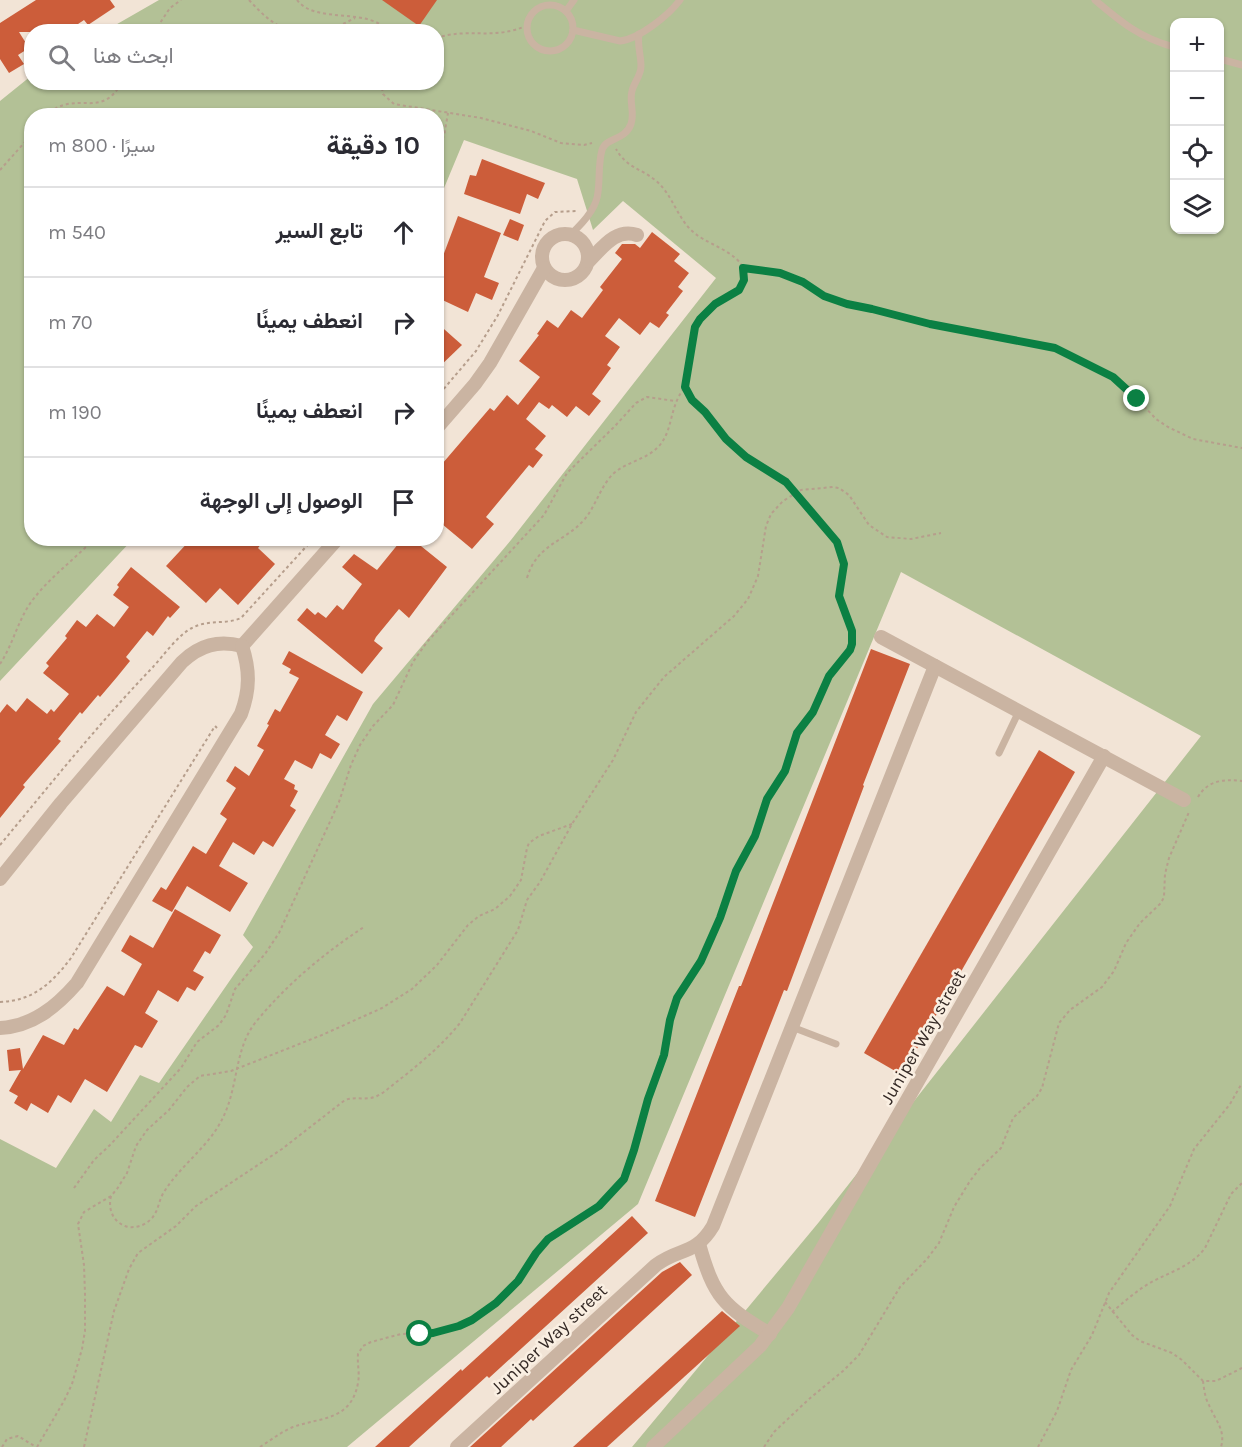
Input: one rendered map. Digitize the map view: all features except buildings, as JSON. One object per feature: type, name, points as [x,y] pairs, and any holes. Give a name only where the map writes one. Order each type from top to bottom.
[{"type":"street","points":[[544,268],[555,279],[571,280],[584,272],[589,261],[620,233],[629,232],[637,235]]},
{"type":"street","points":[[444,420],[490,363],[544,268],[542,253],[544,246],[556,235],[571,234],[584,243],[589,261]]},
{"type":"street","points":[[242,646],[331,546]]},
{"type":"street","points":[[881,637],[1191,803]]},
{"type":"street","points":[[0,879],[61,803],[182,662],[199,648],[209,645],[220,643],[242,646]]},
{"type":"street","points":[[0,1028],[11,1028],[36,1019],[59,1004],[77,983],[241,714],[249,687],[242,646]]},
{"type":"street","points":[[770,1334],[744,1318],[724,1301],[711,1280],[699,1244],[707,1236],[718,1215],[935,666]]},
{"type":"street","name":"Juniper Way street","points":[[653,1447],[770,1334],[797,1294],[1104,756]]},
{"type":"street","name":"Juniper Way street","points":[[457,1447],[656,1265],[699,1244]]},
{"type":"lane","points":[[566,11],[574,0]]},
{"type":"lane","points":[[573,30],[620,41],[627,40],[668,14],[680,0]]},
{"type":"lane","points":[[1095,0],[1134,32],[1170,46]]},
{"type":"lane","points":[[553,5],[566,11],[573,30],[571,38],[562,48],[548,51],[535,45],[528,32],[534,12],[553,5]]},
{"type":"lane","points":[[571,234],[587,215],[597,197],[602,148],[608,142],[624,135],[632,122],[632,91],[641,71],[639,34]]},
{"type":"lane","points":[[1224,60],[1242,65]]},
{"type":"lane","points":[[999,753],[1019,711]]},
{"type":"lane","points":[[792,1027],[836,1044]]},
{"type":"path","points":[[159,24],[170,8],[182,0]]},
{"type":"path","points":[[249,0],[267,19],[277,24]]},
{"type":"path","points":[[297,0],[307,9],[380,24]]},
{"type":"path","points":[[344,24],[356,18]]},
{"type":"path","points":[[444,36],[459,32],[504,34],[528,26]]},
{"type":"path","points":[[54,108],[75,101],[100,103],[113,96],[117,90]]},
{"type":"path","points":[[382,90],[383,94],[394,104],[418,108]]},
{"type":"path","points":[[444,112],[481,118],[531,131],[561,143],[584,145],[608,142],[615,147],[627,164],[657,181],[690,230],[732,256],[743,268],[744,280],[739,290],[715,304],[695,327],[685,387],[675,401],[669,429],[658,448],[613,474],[586,518],[571,532],[541,552],[532,564],[528,578]]},
{"type":"path","points":[[444,136],[448,113]]},
{"type":"path","points":[[0,170],[24,143]]},
{"type":"path","points":[[444,389],[476,351],[498,315],[544,221],[555,213],[570,210],[581,211],[587,215]]},
{"type":"path","points":[[743,268],[768,270],[786,275],[803,282],[824,296],[847,304],[930,324],[1055,348],[1113,377],[1128,389],[1156,419],[1180,434],[1207,443],[1242,448]]},
{"type":"path","points":[[260,1447],[291,1428],[326,1419],[341,1411],[356,1391],[359,1375],[358,1354],[367,1343],[401,1334],[447,1330],[472,1320],[518,1281],[548,1239],[599,1206],[624,1179],[664,1055],[670,1020],[677,998],[701,961],[720,918],[736,871],[755,836],[767,799],[785,771],[797,733],[813,712],[829,676],[850,650],[852,631],[839,596],[844,564],[841,548],[795,492],[779,476],[736,448],[692,400],[685,387]]},
{"type":"path","points":[[74,1188],[94,1160],[181,1068],[197,1042],[219,1025],[226,1015],[236,989],[261,960],[279,933],[339,802],[360,745],[368,732],[393,705],[414,662],[427,642],[544,514],[567,473],[636,402],[647,397],[675,401]]},
{"type":"path","points":[[84,1447],[114,1311],[129,1269],[138,1253],[176,1226],[202,1202],[282,1149],[341,1103],[350,1098],[366,1099],[378,1096],[443,1044],[460,1023],[518,930],[527,900],[613,760],[632,718],[664,677],[734,616],[748,599],[758,576],[764,532],[768,520],[783,501],[795,492],[818,488],[839,488],[849,495],[869,525],[887,537],[911,539],[941,533]]},
{"type":"path","points":[[0,664],[22,617],[36,596],[87,546]]},
{"type":"path","points":[[0,1002],[23,999],[47,987],[58,976],[215,726],[229,736]]},
{"type":"path","points":[[764,1447],[774,1432],[858,1355],[900,1287],[939,1243],[954,1207],[970,1181],[980,1168],[1002,1148],[1013,1118],[1042,1088],[1059,1023],[1070,1010],[1095,994],[1109,980],[1135,929],[1161,903],[1164,897],[1169,858],[1191,803],[1214,782],[1242,781]]},
{"type":"path","points":[[2,1447],[7,1439],[18,1436],[36,1447],[64,1401],[72,1384],[85,1331],[86,1294],[78,1224],[84,1212],[111,1196],[123,1181],[141,1138],[169,1110],[186,1087],[200,1076],[236,1068],[367,1016],[412,989],[437,965],[468,925],[479,916],[495,909],[510,896],[521,879],[527,848],[534,839],[572,824]]},
{"type":"path","points":[[111,1196],[110,1210],[118,1222],[131,1227],[145,1224],[150,1220],[157,1210],[164,1191],[210,1139],[220,1123],[228,1106],[236,1068],[246,1038],[254,1024],[301,974],[335,946],[364,927]]},
{"type":"path","points":[[1038,1447],[1057,1411],[1071,1370],[1092,1335],[1105,1301],[1170,1206],[1194,1149],[1230,1104],[1242,1083]]},
{"type":"path","points":[[1112,1312],[1148,1284],[1199,1256],[1231,1194],[1242,1183]]},
{"type":"path","points":[[1105,1301],[1132,1335],[1140,1341],[1182,1359],[1203,1381],[1207,1403],[1221,1428],[1223,1439],[1221,1447]]},
{"type":"path","points":[[1203,1381],[1215,1381],[1242,1368]]},
{"type":"green space","points":[[159,0],[1242,0],[1242,1447],[632,1447],[819,1222],[1201,736],[901,572],[638,1204],[347,1447],[0,1447],[0,1139],[56,1168],[94,1109],[111,1122],[140,1075],[159,1083],[253,947],[243,935],[373,704],[511,540],[716,278],[623,201],[593,230],[577,179],[464,140],[444,188],[444,108],[24,108],[24,546],[126,546],[0,681],[0,101],[24,82],[24,90],[444,90],[444,24],[117,24]]},
{"type":"route","points":[[420,1334],[459,1326],[496,1303],[518,1281],[548,1239],[599,1206],[624,1179],[644,1110],[664,1055],[670,1020],[677,998],[701,961],[720,918],[730,884],[752,844],[763,808],[785,771],[793,741],[818,703],[829,676],[846,656],[852,644],[852,631],[839,596],[844,572],[841,548],[786,482],[746,457],[726,439],[705,412],[687,394],[685,380],[692,336],[700,319],[715,304],[739,290],[744,280],[743,268],[768,270],[803,282],[824,296],[847,304],[930,324],[1055,348],[1097,367],[1113,377],[1137,399]]}]
